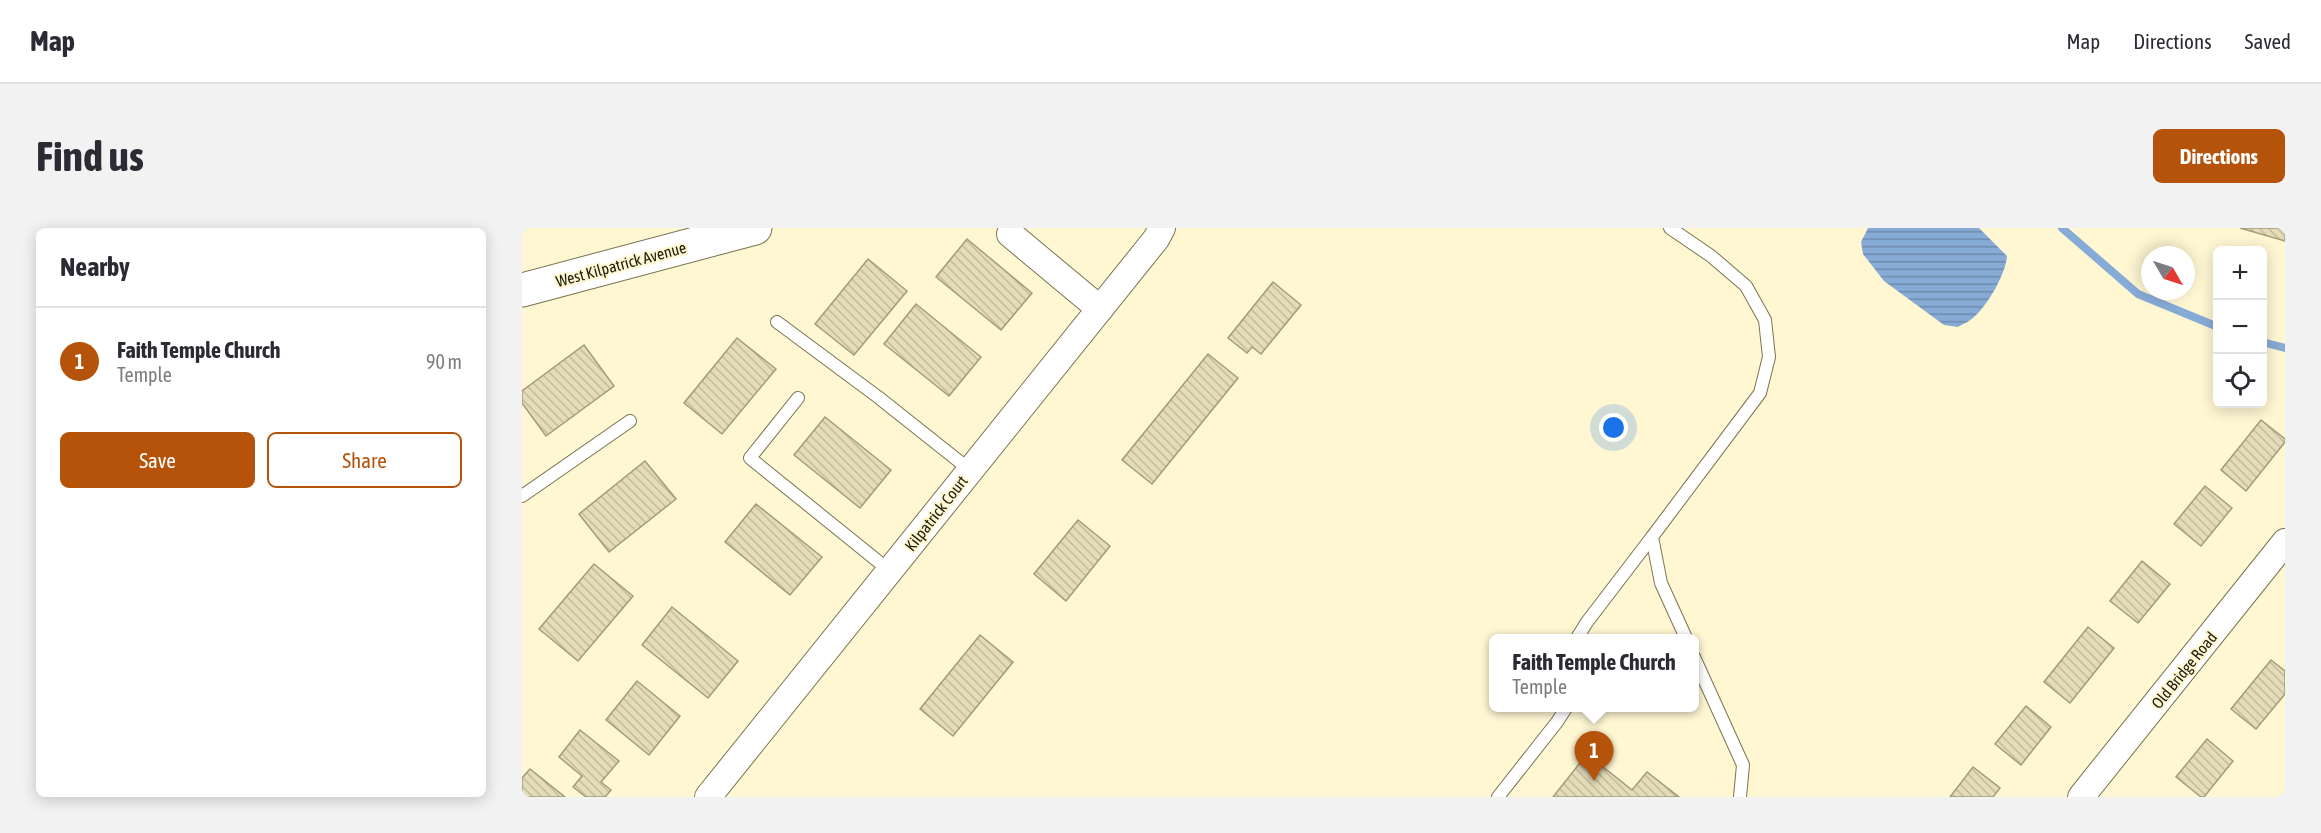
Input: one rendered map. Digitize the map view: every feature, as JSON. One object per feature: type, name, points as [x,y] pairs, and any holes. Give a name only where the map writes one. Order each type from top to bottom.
[{"type":"main road","name":"West Kilpatrick Avenue","points":[[522,290],[755,228]]},
{"type":"street","name":"Kilpatrick Court","points":[[708,797],[1156,239],[1162,228]]},
{"type":"street","points":[[1010,234],[1100,309]]},
{"type":"street","name":"Old Bridge Road","points":[[2081,797],[2285,542]]},
{"type":"lane","points":[[1580,634],[1760,393],[1769,357],[1765,320],[1746,286],[1711,256],[1670,228]]},
{"type":"lane","points":[[777,322],[878,397],[970,470]]},
{"type":"lane","points":[[798,398],[750,458],[890,571]]},
{"type":"lane","points":[[522,496],[630,421]]},
{"type":"lane","points":[[1652,537],[1661,583],[1684,634]]},
{"type":"lane","points":[[1699,666],[1743,765],[1740,797]]},
{"type":"lane","points":[[1498,797],[1563,712]]},
{"type":"water","points":[[1868,228],[1979,228],[2007,256],[2006,263],[1985,305],[1971,320],[1958,327],[1944,325],[1884,281],[1863,254],[1861,242]]},
{"type":"building","points":[[2240,228],[2285,228],[2285,241]]},
{"type":"building","points":[[967,239],[1032,293],[1001,330],[936,277]]},
{"type":"building","points":[[868,259],[907,291],[854,355],[815,324]]},
{"type":"building","points":[[1273,282],[1301,305],[1261,354],[1252,347],[1247,353],[1228,338]]},
{"type":"building","points":[[916,304],[981,357],[949,396],[884,344]]},
{"type":"building","points":[[737,338],[776,369],[722,434],[684,403]]},
{"type":"building","points":[[584,345],[614,386],[546,436],[522,403],[522,391]]},
{"type":"building","points":[[1208,354],[1238,378],[1152,484],[1122,460]]},
{"type":"building","points":[[825,417],[891,470],[860,508],[794,455]]},
{"type":"building","points":[[2261,420],[2285,439],[2285,442],[2246,491],[2221,470]]},
{"type":"building","points":[[645,461],[676,499],[609,552],[579,514]]},
{"type":"building","points":[[2205,486],[2232,508],[2201,546],[2174,524]]},
{"type":"building","points":[[756,504],[822,557],[790,595],[725,542]]},
{"type":"building","points":[[1078,520],[1110,546],[1066,601],[1034,574]]},
{"type":"building","points":[[2142,561],[2170,584],[2138,623],[2110,601]]},
{"type":"building","points":[[594,564],[633,596],[578,661],[539,629]]},
{"type":"building","points":[[672,607],[738,661],[708,698],[642,645]]},
{"type":"building","points":[[2088,627],[2114,648],[2070,703],[2044,682]]},
{"type":"building","points":[[980,635],[1013,662],[953,736],[920,709]]},
{"type":"building","points":[[2271,660],[2285,671],[2285,694],[2256,729],[2231,709]]},
{"type":"building","points":[[637,681],[680,716],[649,755],[606,720]]},
{"type":"building","points":[[2026,706],[2051,727],[2021,765],[1995,744]]},
{"type":"building","points":[[580,730],[619,761],[601,782],[611,790],[605,797],[586,797],[573,787],[582,776],[559,757]]},
{"type":"building","points":[[2207,739],[2233,761],[2204,797],[2201,797],[2176,777]]},
{"type":"building","points":[[1587,754],[1632,790],[1647,772],[1679,797],[1553,797]]},
{"type":"building","points":[[1973,767],[2000,788],[1993,797],[1950,797]]},
{"type":"building","points":[[530,769],[565,797],[522,797],[522,778]]},
{"type":"waterway","points":[[2062,228],[2138,294],[2213,325]]},
{"type":"waterway","points":[[2267,343],[2285,348]]},
{"type":"place","name":"Faith Temple Church","points":[[1594,781]]}]
